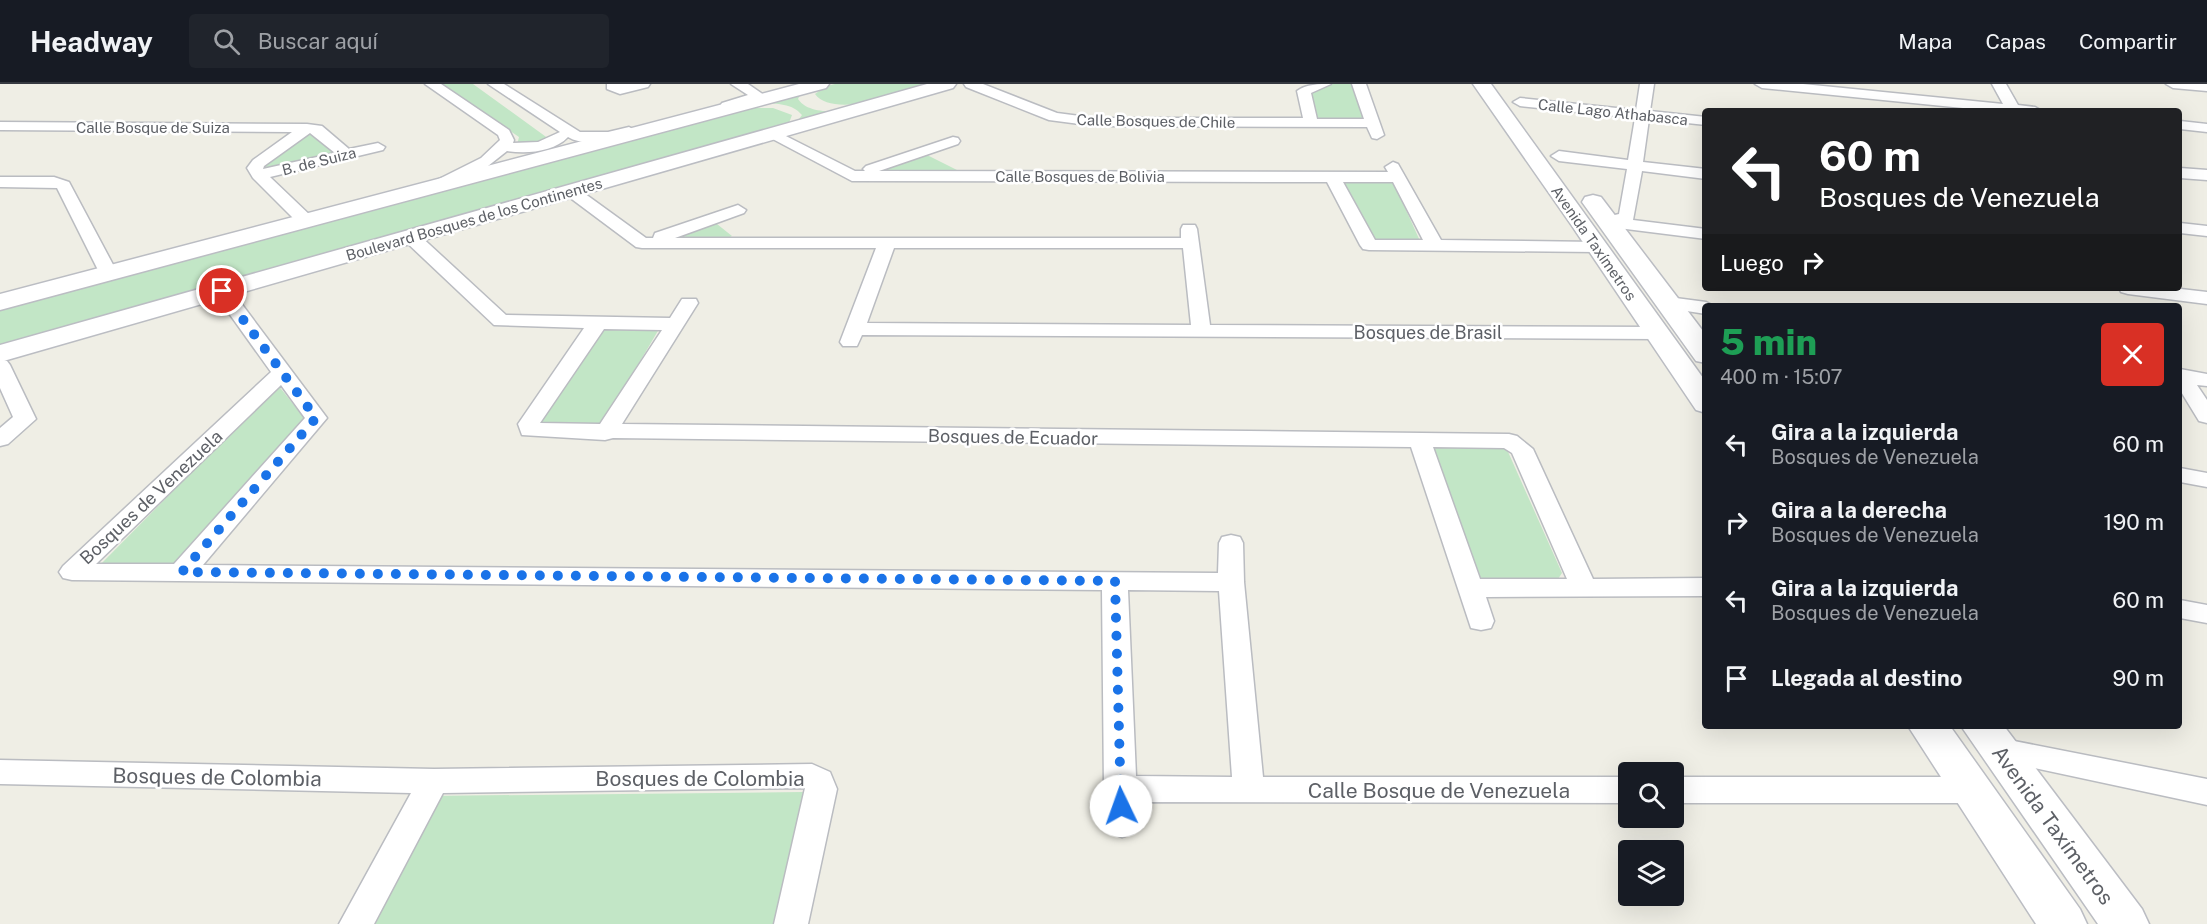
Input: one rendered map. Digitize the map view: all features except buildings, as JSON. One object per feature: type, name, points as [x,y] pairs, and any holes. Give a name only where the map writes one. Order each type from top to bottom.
[{"type":"street","points":[[432,84],[504,132],[507,140],[505,146],[482,164],[436,186]]},
{"type":"street","points":[[483,84],[561,136],[585,140],[621,137]]},
{"type":"street","points":[[495,84],[568,132],[591,137],[608,136],[752,99],[757,95],[738,84]]},
{"type":"street","points":[[626,85],[612,86],[620,90],[644,84]]},
{"type":"street","points":[[750,84],[772,96]]},
{"type":"street","points":[[0,302],[819,84]]},
{"type":"street","points":[[819,84],[810,93],[815,101],[835,108],[867,107]]},
{"type":"street","name":"Boulevard Bosques de los Continentes","points":[[0,354],[947,84]]},
{"type":"street","name":"Calle Bosques de Chile","points":[[971,84],[1042,113],[1095,122],[1311,123],[1376,129],[1359,84]]},
{"type":"street","points":[[1311,123],[1304,91],[1324,84]]},
{"type":"street","name":"Avenida Taxímetros","points":[[1482,84],[1702,398]]},
{"type":"street","points":[[1608,222],[1627,217],[1647,84]]},
{"type":"street","points":[[1762,84],[1994,108]]},
{"type":"street","points":[[1999,84],[2012,108]]},
{"type":"street","points":[[2173,84],[2207,87]]},
{"type":"street","name":"Avenida Taxímetros","points":[[1513,93],[1702,350]]},
{"type":"street","name":"Calle Lago Athabasca","points":[[1513,93],[1642,115],[1702,122]]},
{"type":"street","points":[[725,109],[768,105],[787,109],[796,114],[795,121],[778,132]]},
{"type":"street","points":[[2182,125],[2207,128]]},
{"type":"street","name":"Calle Bosque de Suiza","points":[[0,126],[307,128]]},
{"type":"street","points":[[307,222],[259,175],[255,165],[307,128],[316,129],[345,154]]},
{"type":"street","name":"Calle Bosques de Bolivia","points":[[778,132],[852,176],[1333,178],[1396,172],[1435,246]]},
{"type":"street","points":[[1516,133],[1544,133]]},
{"type":"street","points":[[505,146],[526,148],[545,145],[561,136]]},
{"type":"street","points":[[852,176],[953,141]]},
{"type":"street","name":"B. de Suiza","points":[[259,175],[378,147]]},
{"type":"street","points":[[932,148],[990,175]]},
{"type":"street","points":[[1560,156],[1702,174]]},
{"type":"street","points":[[2182,173],[2207,176]]},
{"type":"street","points":[[1333,178],[1367,244],[1598,247]]},
{"type":"street","points":[[0,182],[54,182],[63,185],[109,274]]},
{"type":"street","points":[[571,191],[642,243],[886,243],[1190,235],[1201,331]]},
{"type":"street","points":[[642,243],[738,210]]},
{"type":"street","points":[[719,217],[759,242]]},
{"type":"street","points":[[1608,222],[1702,234]]},
{"type":"street","points":[[2182,228],[2207,231]]},
{"type":"street","points":[[411,237],[501,321],[677,324]]},
{"type":"street","name":"Bosques de Brasil","points":[[886,243],[853,336],[1201,331],[1656,333]]},
{"type":"street","points":[[182,572],[315,421],[315,416],[222,291]]},
{"type":"street","points":[[2150,291],[2207,298]]},
{"type":"street","points":[[605,433],[689,303]]},
{"type":"street","points":[[1668,303],[1702,307]]},
{"type":"street","name":"Bosques de Ecuador","points":[[597,324],[529,424],[528,429],[605,433],[1503,440],[1518,446],[1584,587]]},
{"type":"street","points":[[0,365],[25,419],[0,439]]},
{"type":"street","name":"Bosques de Venezuela","points":[[283,372],[72,572],[1231,582]]},
{"type":"street","points":[[2182,376],[2207,380]]},
{"type":"street","points":[[2182,379],[2207,416]]},
{"type":"street","points":[[1420,441],[1481,621]]},
{"type":"street","points":[[2182,475],[2207,480]]},
{"type":"street","points":[[1120,789],[1249,791],[1231,582],[1230,543]]},
{"type":"street","points":[[1115,581],[1122,824]]},
{"type":"street","points":[[1470,588],[1702,587]]},
{"type":"street","points":[[2182,609],[2207,614]]},
{"type":"street","points":[[1930,729],[2063,924]]},
{"type":"street","points":[[1990,738],[2207,792]]},
{"type":"street","name":"Avenida Taxímetros","points":[[1990,738],[2125,924]]},
{"type":"street","name":"Bosques de Colombia","points":[[0,772],[434,782],[812,776],[819,781],[821,789],[791,924]]},
{"type":"street","points":[[356,924],[434,782]]},
{"type":"street","name":"Calle Bosque de Venezuela","points":[[1249,791],[1618,790]]},
{"type":"street","points":[[1684,790],[1973,790]]},
{"type":"green space","points":[[442,84],[473,84],[549,139],[546,142],[517,145],[519,137]]},
{"type":"green space","points":[[835,84],[934,84],[890,97],[854,104],[825,101],[815,94],[826,86]]},
{"type":"green space","points":[[1333,84],[1354,84],[1367,119],[1317,120],[1309,92]]},
{"type":"green space","points":[[801,93],[798,99],[805,106],[815,110],[836,112],[796,123],[802,115],[794,108],[763,103]]},
{"type":"green space","points":[[750,108],[773,108],[792,115],[789,123],[0,350],[0,307]]},
{"type":"green space","points":[[317,133],[339,153],[266,170],[262,164],[306,135]]},
{"type":"green space","points":[[927,155],[959,171],[876,173]]},
{"type":"green space","points":[[1344,181],[1393,181],[1420,241],[1371,240]]},
{"type":"green space","points":[[706,223],[717,224],[732,236],[728,238],[675,238]]},
{"type":"green space","points":[[605,328],[659,329],[605,421],[587,429],[539,428],[539,422]]},
{"type":"green space","points":[[278,385],[305,419],[176,567],[98,567]]},
{"type":"green space","points":[[1505,445],[1562,573],[1554,585],[1482,585],[1430,452],[1439,446]]},
{"type":"green space","points":[[803,792],[776,924],[358,924],[426,796]]},
{"type":"route","points":[[222,291],[316,418],[314,424],[182,572],[1115,581],[1121,806]]}]
